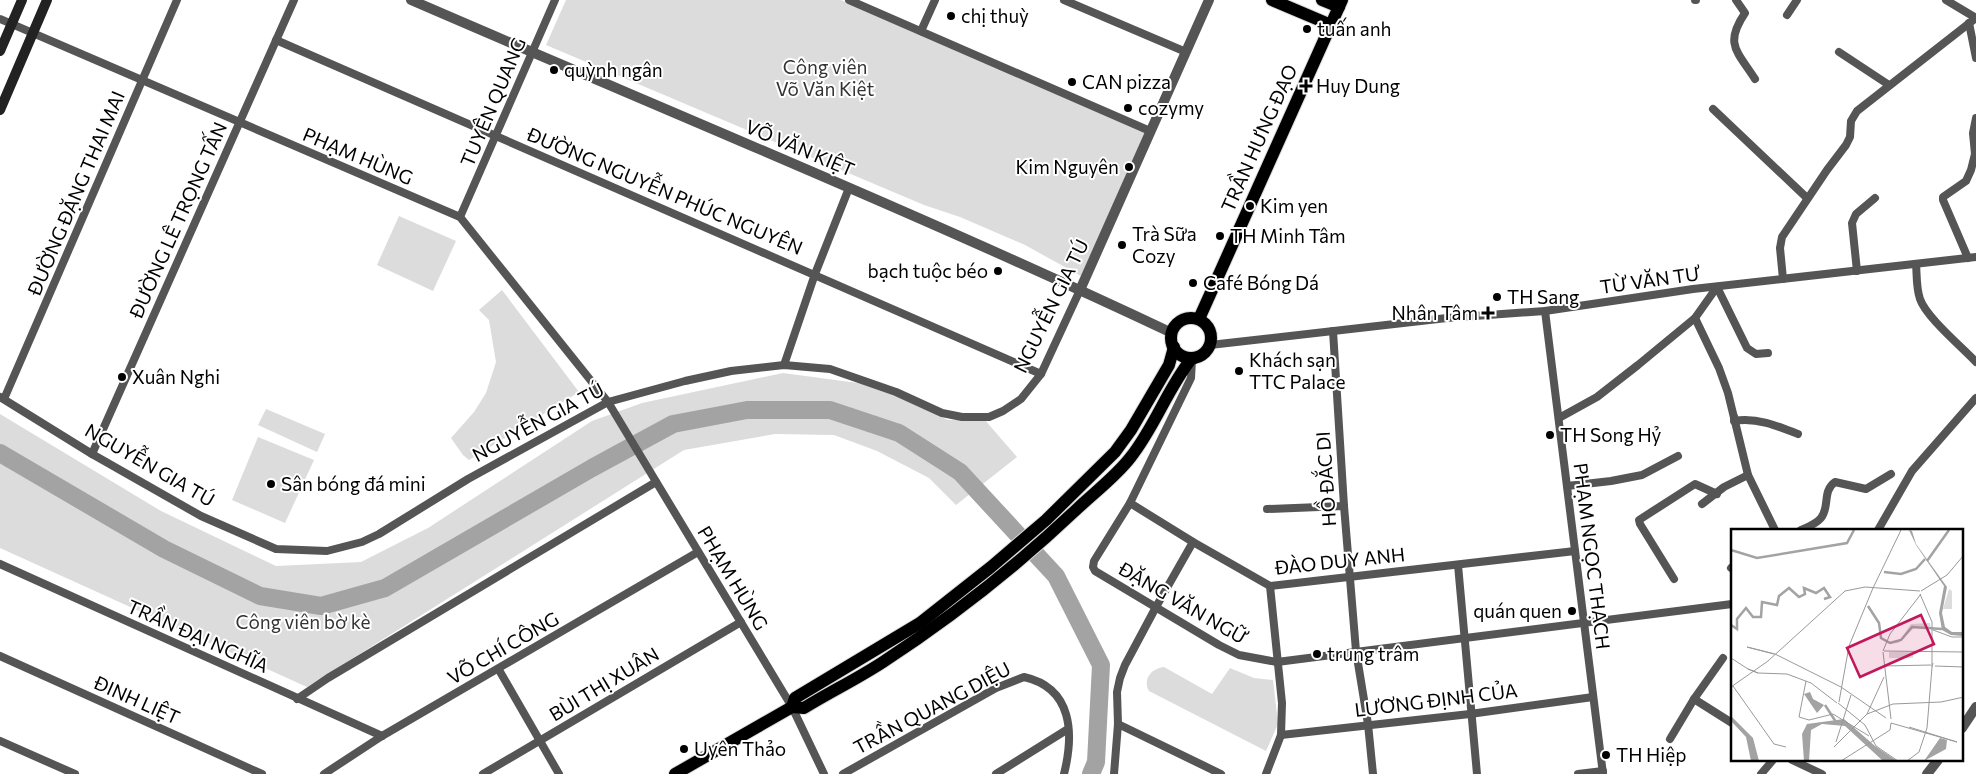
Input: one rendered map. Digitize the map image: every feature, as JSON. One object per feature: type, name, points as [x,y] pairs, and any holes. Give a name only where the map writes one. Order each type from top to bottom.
[{"type":"main road","points":[[0,51],[22,0]]},
{"type":"main road","points":[[0,110],[48,0]]},
{"type":"main road","points":[[1272,0],[1331,25]]},
{"type":"main road","points":[[1322,0],[1340,4]]},
{"type":"main road","name":"TRẦN HƯNG ĐẠO","points":[[1198,319],[1340,4]]},
{"type":"main road","points":[[675,774],[792,707],[795,698],[920,623],[994,573],[1060,525],[1130,458],[1165,403],[1180,372],[1192,358],[1201,355],[1210,345],[1211,334],[1209,328],[1198,319],[1185,319],[1179,322],[1172,333],[1174,347],[1169,365],[1131,430],[1115,452],[994,573]]},
{"type":"main road","points":[[1174,347],[1179,353],[1192,358]]},
{"type":"street","name":"ĐƯỜNG ĐẶNG THAI MAI","points":[[2,398],[177,0]]},
{"type":"street","name":"ĐƯỜNG LÊ TRỌNG TẤN","points":[[92,454],[294,0]]},
{"type":"street","name":"VÕ VĂN KIỆT","points":[[411,0],[849,188],[1080,290],[1172,333]]},
{"type":"street","name":"TUYÊN QUANG","points":[[460,217],[555,0]]},
{"type":"street","points":[[849,0],[1150,131]]},
{"type":"street","points":[[921,31],[935,0]]},
{"type":"street","points":[[1064,0],[1186,52]]},
{"type":"street","name":"NGUYỄN GIA TÚ","points":[[2,398],[92,454],[201,516],[276,549],[327,551],[362,542],[379,534],[468,479],[608,402],[685,381],[731,371],[784,364],[830,369],[896,392],[942,413],[962,417],[988,417],[1003,411],[1022,399],[1041,374],[1209,0]]},
{"type":"street","points":[[1736,0],[1745,13],[1735,28],[1736,51],[1755,79]]},
{"type":"street","points":[[1787,15],[1797,0]]},
{"type":"street","points":[[1783,279],[1780,248],[1782,237],[1846,145],[1850,137],[1851,121],[1857,111],[1976,18],[1946,0]]},
{"type":"street","name":"PHẠM HÙNG","points":[[0,19],[460,217],[608,402],[792,707],[824,774]]},
{"type":"street","points":[[1970,24],[1976,58]]},
{"type":"street","name":"ĐƯỜNG NGUYỄN PHÚC NGUYÊN","points":[[276,40],[1041,374]]},
{"type":"street","points":[[1839,52],[1889,85]]},
{"type":"street","points":[[1713,110],[1808,198]]},
{"type":"street","points":[[1972,257],[1943,197],[1966,181],[1971,170],[1974,154],[1973,133],[1976,119]]},
{"type":"street","points":[[784,364],[815,274],[849,188]]},
{"type":"street","points":[[1857,271],[1852,223],[1856,214],[1875,198]]},
{"type":"street","name":"TỪ VĂN TƯ","points":[[1210,345],[1447,318],[1545,311],[1717,287],[1972,257]]},
{"type":"street","points":[[1916,264],[1920,300],[1938,323],[1976,362]]},
{"type":"street","points":[[1558,418],[1597,397],[1638,365],[1694,318],[1717,287],[1746,348],[1756,354],[1768,353]]},
{"type":"street","name":"PHẠM NGỌC THẠCH","points":[[1545,311],[1603,772]]},
{"type":"street","points":[[1694,318],[1719,368],[1748,475],[1775,529]]},
{"type":"street","name":"HỒ ĐẮC DI","points":[[1333,331],[1349,576],[1356,651],[1368,724],[1373,774]]},
{"type":"street","points":[[1130,503],[1191,378],[1192,358]]},
{"type":"street","points":[[1879,529],[1912,471],[1976,398]]},
{"type":"street","points":[[1734,421],[1752,420],[1777,426],[1798,434]]},
{"type":"street","points":[[1567,486],[1642,475],[1678,456]]},
{"type":"street","points":[[1803,529],[1816,523],[1822,517],[1825,512],[1827,491],[1835,482],[1866,489],[1891,474]]},
{"type":"street","points":[[1702,504],[1724,488],[1748,475]]},
{"type":"street","points":[[297,698],[656,482]]},
{"type":"street","points":[[1674,579],[1639,520],[1695,484],[1717,494]]},
{"type":"street","name":"ĐÀO DUY ANH","points":[[1130,503],[1270,586],[1575,551]]},
{"type":"street","name":"ĐẶNG VĂN NGỮ","points":[[1130,503],[1094,561],[1093,567],[1095,572],[1239,656],[1277,662],[1356,651],[1464,640],[1731,604]]},
{"type":"street","points":[[1267,509],[1344,506]]},
{"type":"street","points":[[1114,774],[1118,724],[1116,692],[1120,678],[1125,664],[1193,542]]},
{"type":"street","name":"VÕ CHÍ CÔNG","points":[[324,774],[382,736],[499,670],[698,552]]},
{"type":"street","name":"TRẦN ĐẠI NGHĨA","points":[[0,564],[382,736]]},
{"type":"street","points":[[1458,565],[1470,714],[1477,774]]},
{"type":"street","points":[[1266,774],[1281,735],[1282,703],[1270,586]]},
{"type":"street","name":"BÙI THỊ XUÂN","points":[[483,774],[741,622]]},
{"type":"street","name":"ĐINH LIỆT","points":[[0,656],[262,774]]},
{"type":"street","points":[[1670,739],[1722,658]]},
{"type":"street","points":[[499,670],[559,774]]},
{"type":"street","name":"TRẦN QUANG DIỆU","points":[[843,774],[996,688],[1017,679],[1030,679],[1040,683],[1060,699],[1065,710],[1069,746],[1064,774]]},
{"type":"street","name":"LƯƠNG ĐỊNH CỦA","points":[[1281,735],[1470,714],[1593,697]]},
{"type":"street","points":[[1694,699],[1731,722]]},
{"type":"street","points":[[1964,725],[1976,707]]},
{"type":"street","points":[[1118,724],[1222,774]]},
{"type":"street","points":[[996,774],[1009,771],[1068,729]]},
{"type":"street","points":[[0,741],[75,774]]},
{"type":"street","points":[[1761,774],[1771,762]]},
{"type":"street","points":[[1796,762],[1822,774]]},
{"type":"street","points":[[1927,774],[1936,762]]},
{"type":"street","points":[[1578,774],[1603,772]]},
{"type":"green space","name":"Công viên Võ Văn Kiệt","points":[[566,0],[841,0],[1145,132],[1081,276],[1025,245],[960,217],[924,205],[546,45]]},
{"type":"green space","points":[[399,216],[456,241],[433,291],[377,265]]},
{"type":"green space","points":[[502,290],[579,392],[469,460],[451,438],[474,412],[486,393],[496,362],[489,320],[479,310]]},
{"type":"green space","name":"Công viên bờ kè","points":[[783,373],[873,385],[948,420],[984,419],[1017,457],[956,505],[929,478],[877,451],[834,435],[775,434],[684,450],[307,687],[0,548],[0,414],[161,511],[276,566],[361,562],[428,528],[592,421],[642,403]]},
{"type":"green space","points":[[266,409],[325,434],[317,452],[258,425]]},
{"type":"green space","name":"Sân bóng đá mini","points":[[258,437],[314,460],[285,523],[232,500]]},
{"type":"green space","points":[[1164,667],[1212,694],[1230,668],[1254,678],[1273,680],[1278,724],[1266,751],[1149,691],[1147,682],[1149,675],[1156,669]]},
{"type":"waterway","points":[[0,453],[164,549],[260,596],[321,606],[385,588],[592,468],[673,424],[747,410],[830,410],[899,433],[960,472],[1056,576],[1101,665],[1096,762],[1091,774]]},
{"type":"place","name":"chị thuỳ","points":[[951,16]]},
{"type":"place","name":"tuấn anh","points":[[1307,29]]},
{"type":"place","name":"quỳnh ngân","points":[[554,70]]},
{"type":"place","name":"CAN pizza","points":[[1072,82]]},
{"type":"place","name":"Huy Dung","points":[[1306,86]]},
{"type":"place","name":"cozymy","points":[[1128,108]]},
{"type":"place","name":"Kim Nguyên","points":[[1129,167]]},
{"type":"place","name":"Kim yen","points":[[1250,206]]},
{"type":"place","name":"TH Minh Tâm","points":[[1220,236]]},
{"type":"place","name":"Trà Sữa Cozy","points":[[1122,245]]},
{"type":"place","name":"bạch tuộc béo","points":[[998,271]]},
{"type":"place","name":"Café Bóng Dá","points":[[1193,283]]},
{"type":"place","name":"TH Sang","points":[[1497,297]]},
{"type":"place","name":"Nhân Tâm","points":[[1488,313]]},
{"type":"place","name":"Khách sạn TTC Palace","points":[[1239,371]]},
{"type":"place","name":"Xuân Nghi","points":[[122,377]]},
{"type":"place","name":"TH Song Hỷ","points":[[1550,435]]},
{"type":"place","name":"Sân bóng đá mini","points":[[271,484]]},
{"type":"place","name":"quán quen","points":[[1572,611]]},
{"type":"place","name":"trung trâm","points":[[1317,654]]},
{"type":"place","name":"Uyên Thảo","points":[[684,749]]},
{"type":"place","name":"TH Hiệp","points":[[1606,755]]}]
